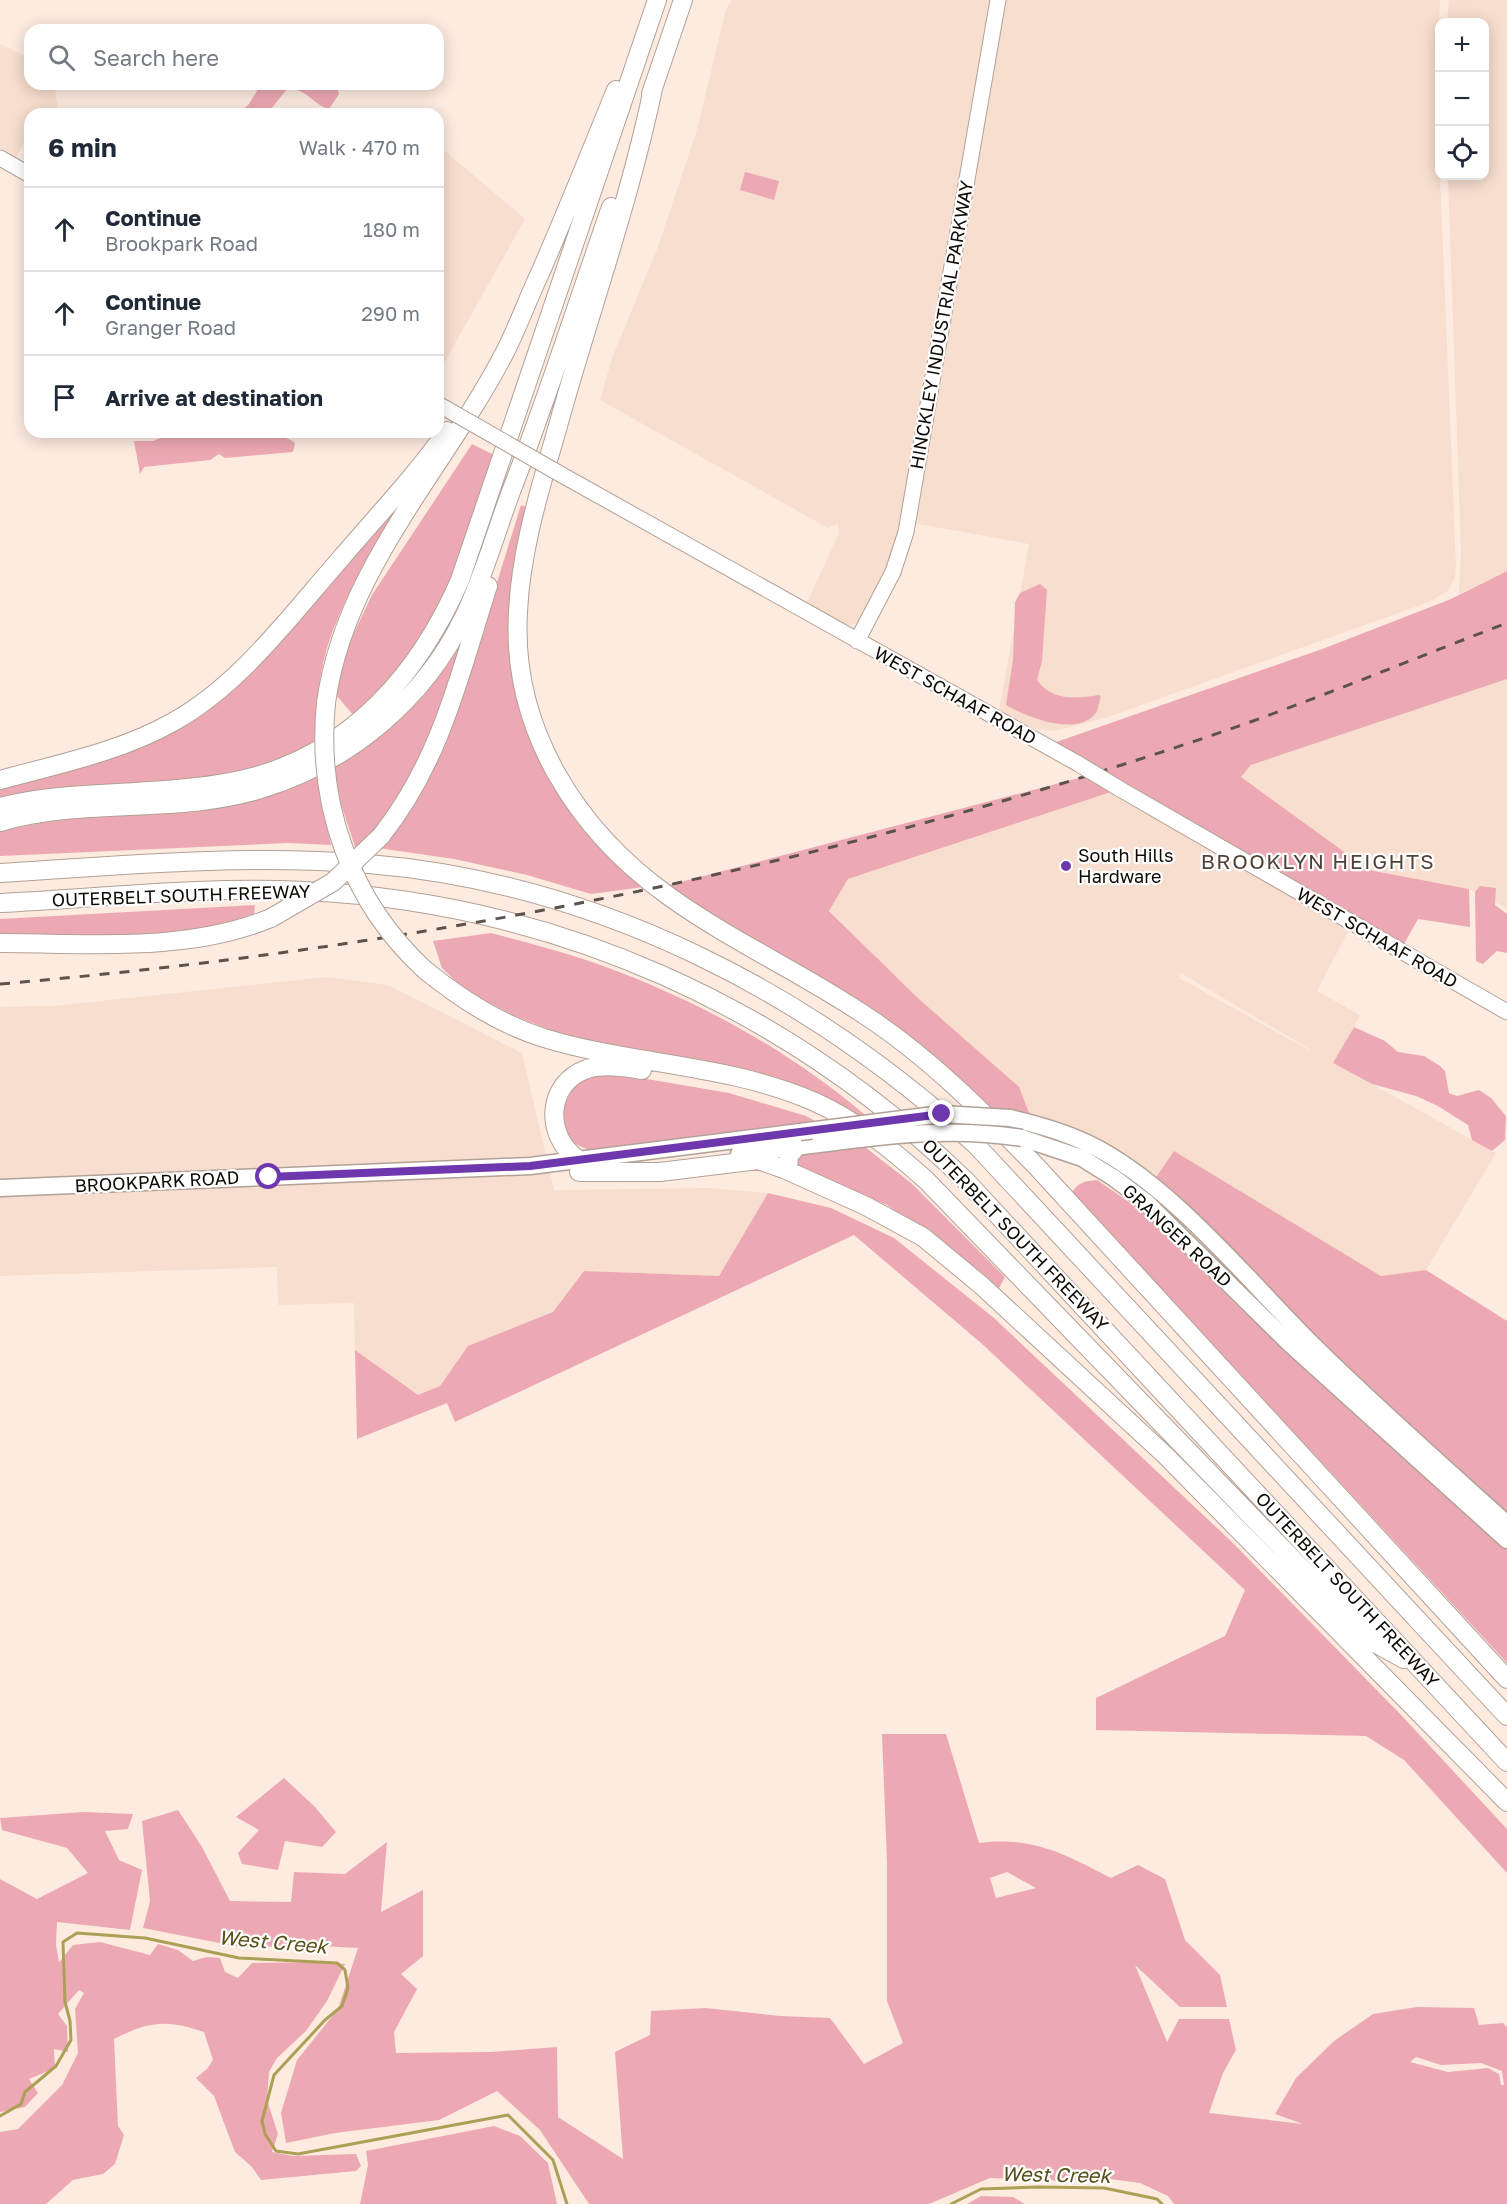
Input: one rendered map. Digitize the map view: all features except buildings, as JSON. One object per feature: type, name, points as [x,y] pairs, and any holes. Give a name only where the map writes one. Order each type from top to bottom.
[{"type":"highway","points":[[655,0],[504,354],[480,397],[385,546],[361,591],[334,659],[326,703],[324,750],[327,785],[332,813],[357,882],[385,927],[425,970],[470,1004],[497,1019],[543,1037],[742,1079],[798,1096],[864,1129],[912,1167],[1373,1642],[1420,1668]]},
{"type":"highway","points":[[0,807],[41,799],[197,787],[255,777],[290,764],[334,741],[375,709],[399,684],[432,638],[460,580],[655,0]]},
{"type":"highway","points":[[0,822],[46,813],[198,802],[229,797],[294,778],[316,768],[357,742],[378,727],[416,691],[451,641],[475,591],[529,449],[683,0]]},
{"type":"highway","points":[[654,84],[642,142],[545,472],[522,572],[517,615],[520,668],[534,726],[557,777],[590,825],[632,868],[708,922],[860,1012],[959,1088],[1037,1167],[1507,1679]]},
{"type":"highway","points":[[444,435],[469,401],[531,293]]},
{"type":"highway","points":[[0,780],[86,757],[152,733],[193,710],[237,673],[287,620],[442,438]]},
{"type":"highway","points":[[0,943],[165,942],[216,935],[271,918],[333,882],[381,836],[416,787],[441,732],[504,539],[529,449]]},
{"type":"highway","name":"OUTERBELT SOUTH FREEWAY","points":[[0,873],[261,860],[369,864],[423,870],[505,887],[606,916],[661,937],[757,984],[826,1026],[884,1068],[976,1145],[1507,1716]]},
{"type":"highway","name":"OUTERBELT SOUTH FREEWAY","points":[[0,903],[234,891],[302,891],[383,897],[482,914],[563,936],[672,977],[740,1012],[810,1054],[906,1125],[934,1150],[1002,1218],[1507,1762]]},
{"type":"highway","points":[[742,1079],[706,1081],[621,1067],[585,1070],[561,1089],[554,1109],[561,1143],[578,1165],[660,1172],[752,1160],[765,1162],[907,1228],[937,1248],[981,1285],[1173,1463],[1507,1802]]},
{"type":"highway","points":[[788,1171],[789,1156],[798,1139]]},
{"type":"main road","name":"GRANGER ROAD","points":[[530,1166],[578,1165],[798,1139],[942,1114],[1010,1118],[1054,1129],[1089,1143],[1150,1186],[1200,1230],[1350,1380],[1507,1524]]},
{"type":"main road","name":"GRANGER ROAD","points":[[798,1139],[819,1144],[921,1132],[967,1132],[1022,1138],[1082,1158],[1147,1203],[1289,1343],[1507,1540]]},
{"type":"main road","name":"BROOKPARK ROAD","points":[[0,1188],[530,1166]]},
{"type":"street","name":"HINCKLEY INDUSTRIAL PARKWAY","points":[[857,641],[891,578],[906,532],[998,0]]},
{"type":"street","points":[[0,158],[24,172]]},
{"type":"street","name":"WEST SCHAAF ROAD","points":[[444,407],[1077,763],[1507,1012]]},
{"type":"shaded area","points":[[732,0],[1440,0],[1439,18],[1435,18],[1435,180],[1440,180],[1456,566],[1455,577],[1448,591],[1429,602],[1108,717],[1056,731],[1036,729],[999,711],[1029,544],[902,521],[889,565],[860,621],[852,625],[844,624],[807,603],[839,533],[838,523],[828,528],[600,400],[612,358],[658,247],[697,130],[726,9]]},
{"type":"shaded area","points":[[1449,0],[1507,0],[1507,571],[1459,594],[1461,550],[1448,180],[1489,180],[1489,18],[1447,18]]},
{"type":"shaded area","points":[[0,44],[24,55],[24,90],[55,90],[58,108],[24,108],[24,142],[16,157],[0,148]]},
{"type":"shaded area","points":[[257,90],[286,90],[272,108],[245,108]]},
{"type":"shaded area","points":[[294,90],[338,90],[339,94],[330,108],[327,108],[300,91]]},
{"type":"shaded area","points":[[444,150],[525,219],[444,363]]},
{"type":"shaded area","points":[[745,172],[779,181],[774,200],[740,190]]},
{"type":"shaded area","points":[[160,438],[285,438],[295,443],[293,452],[225,458],[219,454],[210,460],[144,467],[140,474],[134,441],[153,441]]},
{"type":"shaded area","points":[[472,444],[494,455],[456,567],[417,646],[384,688],[354,716],[336,695],[344,654],[372,595]]},
{"type":"shaded area","points":[[414,480],[366,562],[335,626],[321,672],[314,744],[272,763],[229,774],[0,800],[0,785],[198,714]]},
{"type":"shaded area","points":[[521,505],[526,507],[513,574],[509,630],[511,663],[526,727],[538,758],[572,815],[611,859],[644,887],[591,894],[527,875],[454,859],[378,848],[487,615]]},
{"type":"shaded area","points":[[1507,571],[1507,679],[1251,765],[1241,777],[1369,870],[1469,889],[1470,927],[1418,919],[1400,951],[1120,789],[848,879],[829,911],[920,1000],[1019,1087],[1033,1123],[996,1116],[959,1088],[658,888],[1094,774],[1045,746],[1325,648],[1451,599]]},
{"type":"shaded area","points":[[1040,584],[1047,590],[1042,661],[1037,680],[1043,687],[1057,695],[1073,698],[1099,695],[1101,697],[1095,714],[1086,721],[1076,724],[1051,723],[1026,715],[1006,705],[1013,660],[1015,602],[1020,593]]},
{"type":"shaded area","points":[[461,633],[468,636],[414,776],[378,826],[356,850],[339,798],[334,768],[363,747]]},
{"type":"shaded area","points":[[1507,679],[1507,908],[1469,889],[1369,870],[1241,777],[1251,765]]},
{"type":"shaded area","points":[[316,775],[331,845],[288,843],[0,856],[0,831],[56,820],[169,811]]},
{"type":"shaded area","points":[[1120,789],[1352,924],[1317,991],[1360,1015],[1334,1063],[1496,1153],[1426,1270],[1381,1276],[1174,1151],[1150,1186],[1033,1123],[920,1000],[829,910],[848,879]],"holes":[[[1181,973],[1311,1050],[1179,978]]]},
{"type":"shaded area","points":[[1480,886],[1496,888],[1495,905],[1507,914],[1507,953],[1497,951],[1483,964],[1476,961],[1475,892]]},
{"type":"shaded area","points":[[255,905],[254,914],[223,924],[160,934],[96,937],[0,936],[0,919]]},
{"type":"shaded area","points":[[491,933],[583,959],[695,1005],[767,1044],[801,1066],[865,1115],[851,1117],[673,1056],[564,1035],[517,1017],[466,991],[442,968],[433,941]]},
{"type":"shaded area","points":[[327,977],[388,985],[522,1053],[554,1190],[710,1188],[768,1193],[719,1276],[584,1271],[553,1312],[468,1346],[440,1386],[418,1396],[355,1350],[354,1303],[278,1305],[277,1267],[0,1276],[0,1007],[54,1006]]},
{"type":"shaded area","points":[[1354,1027],[1385,1041],[1398,1052],[1424,1056],[1440,1066],[1445,1071],[1449,1093],[1457,1096],[1479,1090],[1491,1098],[1506,1116],[1505,1140],[1492,1151],[1472,1140],[1468,1125],[1438,1106],[1416,1096],[1372,1084],[1333,1063]]},
{"type":"shaded area","points":[[606,1072],[729,1093],[806,1116],[815,1121],[589,1150],[575,1144],[564,1133],[563,1099],[585,1076]]},
{"type":"shaded area","points":[[865,1147],[911,1183],[1005,1277],[998,1290],[967,1262],[887,1205],[840,1186],[767,1171],[699,1171],[699,1166]]},
{"type":"shaded area","points":[[1174,1151],[1381,1276],[1426,1270],[1507,1321],[1507,1524],[1150,1186]]},
{"type":"shaded area","points":[[1097,1180],[1141,1210],[1243,1311],[1369,1428],[1507,1549],[1507,1663],[1072,1192],[1083,1183]]},
{"type":"shaded area","points":[[768,1193],[831,1208],[894,1238],[994,1318],[1234,1544],[1403,1717],[1507,1829],[1507,1873],[1404,1760],[1366,1736],[1096,1730],[1096,1698],[1225,1636],[1245,1590],[981,1343],[854,1235],[455,1422],[447,1403],[357,1439],[355,1350],[418,1395],[440,1386],[468,1346],[553,1312],[584,1271],[719,1276]]},
{"type":"shaded area","points":[[882,1734],[946,1734],[979,1843],[1016,1842],[1048,1849],[1079,1861],[1111,1878],[1138,1865],[1165,1879],[1185,1940],[1220,1975],[1227,2007],[1180,2007],[1135,1965],[1167,2042],[1179,2019],[1229,2019],[1236,2050],[1223,2073],[1209,2113],[1303,2124],[1275,2114],[1296,2078],[1334,2041],[1373,2014],[1417,2007],[1474,2008],[1479,2025],[1503,2023],[1507,2027],[1507,2204],[1174,2204],[1168,2196],[1140,2183],[1095,2177],[1066,2181],[990,2178],[929,2204],[589,2204],[540,2130],[497,2091],[439,2120],[335,2133],[286,2143],[281,2113],[297,2060],[338,2009],[358,1948],[302,1945],[245,1948],[143,1928],[150,1901],[142,1821],[178,1810],[202,1847],[230,1901],[291,1902],[294,1872],[345,1874],[387,1842],[381,1912],[423,1890],[423,1956],[401,1974],[417,1989],[394,2032],[396,2053],[490,2052],[557,2047],[558,2117],[623,2159],[615,2052],[650,2035],[651,2011],[706,2008],[780,2016],[830,2018],[864,2064],[903,2043],[887,2001],[887,1863]],"holes":[[[1007,1872],[1036,1888],[996,1898],[990,1878]],[[1416,2057],[1441,2065],[1481,2063],[1502,2071],[1504,2085],[1501,2085],[1499,2074],[1488,2068],[1448,2072],[1410,2062]]]},
{"type":"shaded area","points":[[284,1778],[315,1807],[336,1832],[322,1847],[285,1841],[278,1870],[242,1864],[238,1853],[259,1830],[236,1817]]},
{"type":"shaded area","points":[[84,1812],[133,1814],[128,1829],[105,1831],[119,1860],[142,1870],[130,1930],[57,1922],[56,1945],[59,1962],[73,1945],[100,1942],[150,1955],[158,1944],[178,1950],[193,1961],[207,1957],[220,1958],[225,1972],[238,1978],[252,1963],[345,1964],[327,2001],[306,2031],[277,2058],[269,2072],[267,2100],[278,2134],[272,2152],[293,2156],[356,2154],[361,2166],[356,2171],[261,2180],[252,2167],[235,2152],[214,2096],[196,2078],[207,2069],[213,2060],[204,2032],[179,2025],[158,2024],[138,2028],[114,2039],[118,2126],[124,2135],[115,2164],[103,2174],[73,2180],[46,2204],[0,2204],[0,2132],[18,2129],[62,2085],[78,2053],[75,2009],[84,1993],[79,1990],[58,2014],[67,2026],[68,2052],[54,2049],[55,2068],[29,2079],[38,2093],[25,2107],[0,2112],[0,1879],[37,1899],[88,1873],[67,1848],[2,1830],[0,1818]]},
{"type":"shaded area","points":[[494,2126],[520,2136],[548,2163],[557,2204],[360,2204],[368,2165],[366,2151]]},
{"type":"shaded area","points":[[981,2196],[1013,2197],[1025,2204],[967,2204]]},
{"type":"waterway","name":"West Creek","points":[[0,2116],[21,2104],[25,2092],[56,2066],[71,2040],[70,2021],[65,2002],[63,1942],[77,1933],[145,1938],[239,1958],[337,1963],[345,1970],[348,1988],[342,2006],[325,2020],[274,2075],[262,2121],[265,2134],[276,2151],[298,2154],[508,2115],[553,2160],[567,2204]]},
{"type":"waterway","name":"West Creek","points":[[951,2204],[981,2189],[1038,2187],[1104,2188],[1157,2199],[1162,2204]]},
{"type":"railway","points":[[0,984],[154,969],[307,949],[459,925],[611,897],[762,864],[912,826],[1060,784],[1207,737],[1320,696],[1507,623]]},
{"type":"place","name":"South Hills Hardware","points":[[1066,866]]},
{"type":"district","name":"BROOKLYN HEIGHTS","points":[[1318,862]]},
{"type":"route","points":[[269,1177],[530,1166],[576,1158],[942,1114]]}]
